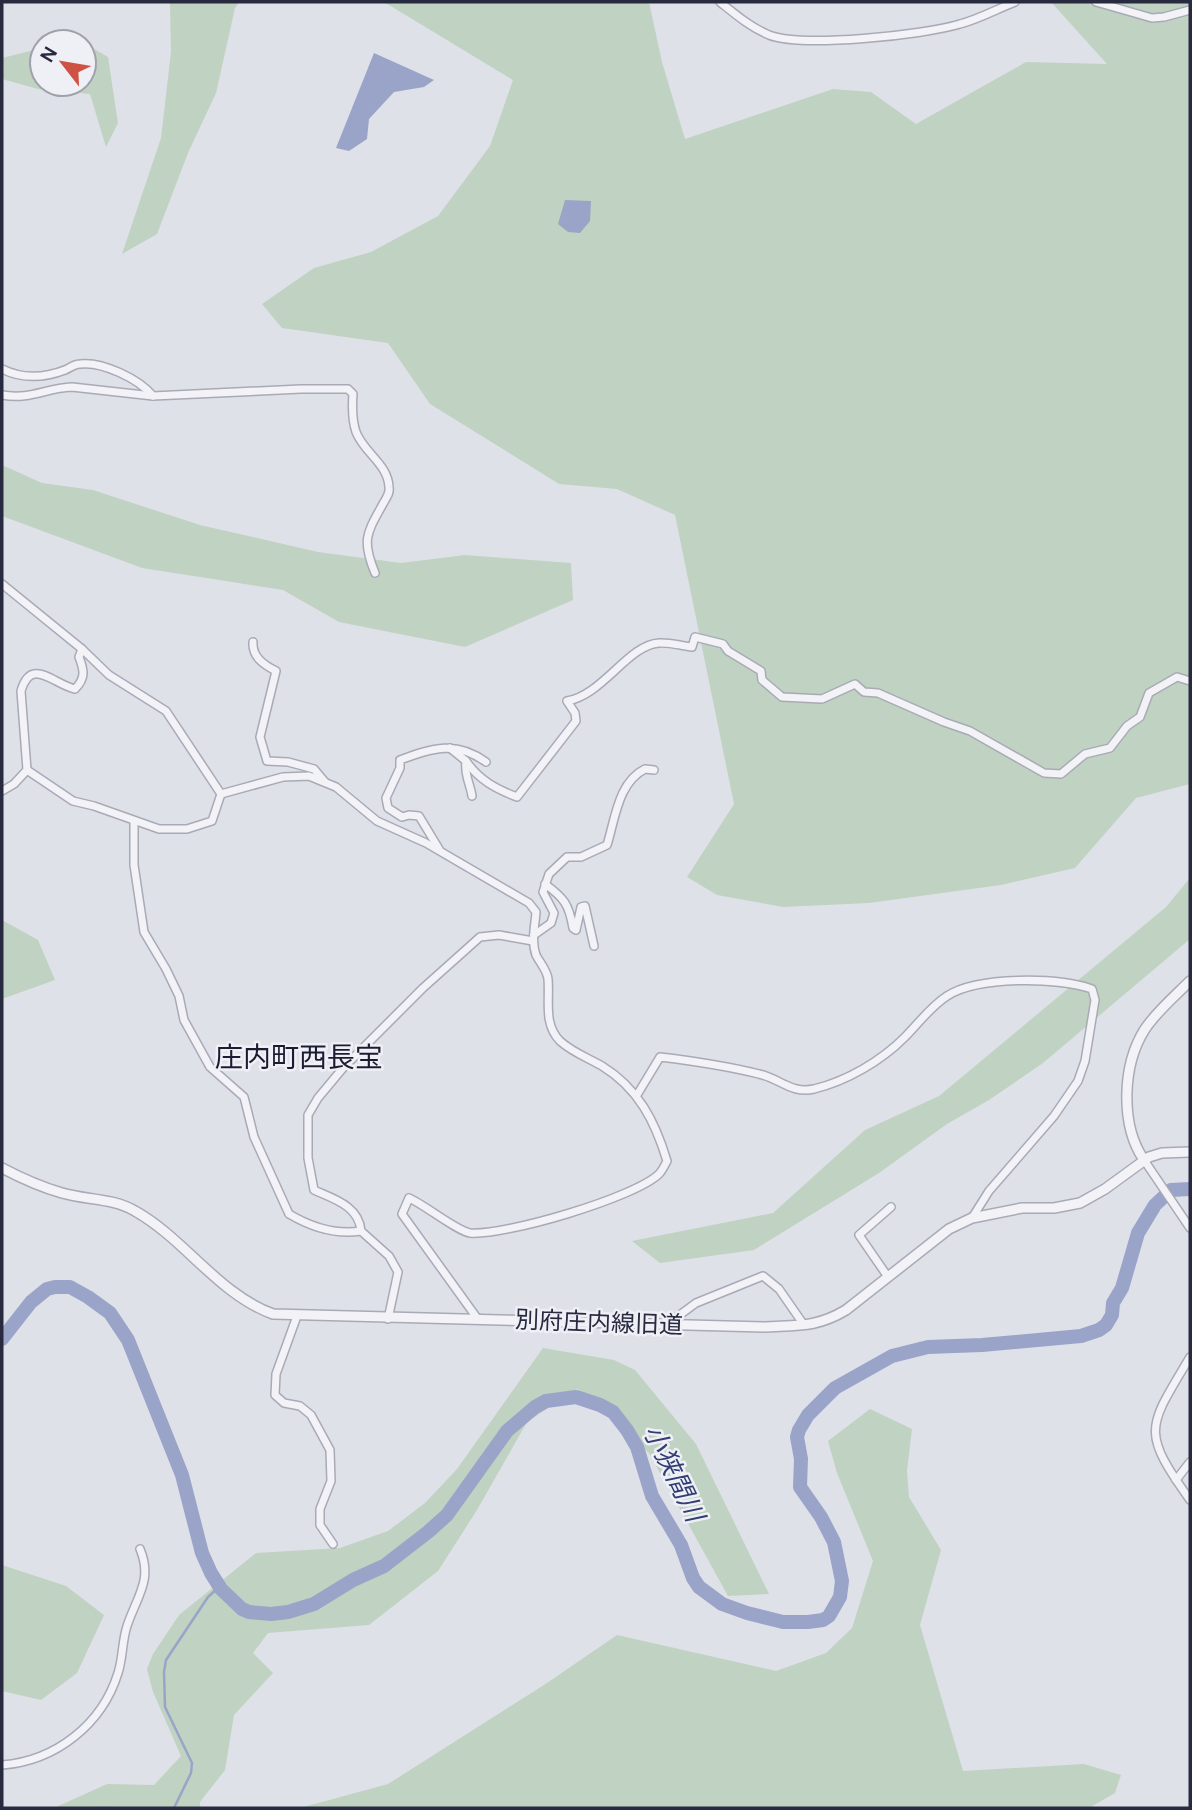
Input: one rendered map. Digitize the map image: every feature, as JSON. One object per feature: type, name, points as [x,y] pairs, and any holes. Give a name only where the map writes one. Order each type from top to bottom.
[{"type":"street","points":[[720,2],[770,36],[818,40],[911,35],[939,30],[963,24],[1015,2]]},
{"type":"street","points":[[1096,2],[1152,18],[1190,10]]},
{"type":"street","points":[[2,369],[11,374],[33,377],[81,363],[95,365],[144,385],[153,396]]},
{"type":"street","points":[[2,395],[18,398],[61,387],[153,396],[301,388],[348,389],[353,394],[352,412],[356,432],[384,471],[390,491],[368,533],[366,547],[375,573]]},
{"type":"street","points":[[2,584],[82,649],[109,675],[166,711],[221,794]]},
{"type":"street","points":[[450,748],[486,782],[517,797],[576,721],[575,713],[567,701],[579,699],[598,687],[635,654],[657,642],[692,647],[695,637],[723,644],[728,651],[761,671],[762,680],[782,697],[822,699],[855,684],[864,692],[878,693],[970,731],[1044,773],[1060,774],[1085,754],[1110,748],[1127,726],[1140,717],[1149,693],[1177,677],[1190,681]]},
{"type":"street","points":[[253,642],[252,650],[262,664],[276,671],[260,737],[267,761],[288,762],[314,769],[325,782]]},
{"type":"street","points":[[2,791],[14,784],[27,770],[21,691],[24,680],[28,675],[36,673],[75,689],[82,681],[84,670],[79,657],[82,649]]},
{"type":"street","points":[[444,855],[419,816],[402,817],[388,808],[386,798],[400,768],[400,760],[430,750],[464,748],[486,762]]},
{"type":"street","points":[[466,761],[464,773],[472,796]]},
{"type":"street","points":[[360,1231],[360,1221],[352,1209],[313,1190],[308,1158],[308,1115],[312,1107],[343,1068],[423,988],[480,937],[499,934],[534,938],[551,923],[554,913],[543,892],[558,864],[568,857],[581,857],[607,845],[621,796],[629,781],[645,769],[654,770]]},
{"type":"street","points":[[27,770],[73,801],[159,829],[187,829],[212,821],[221,794]]},
{"type":"street","points":[[221,794],[283,777],[309,776],[336,787],[377,821],[426,843],[529,904],[536,912],[536,954],[548,976],[548,1009],[552,1029],[560,1040],[620,1078],[638,1095],[662,1143],[667,1161],[660,1174],[642,1185],[574,1214],[467,1233],[409,1198],[402,1214],[477,1318]]},
{"type":"street","points":[[134,821],[134,865],[144,932],[179,996],[184,1020],[210,1067],[244,1097],[254,1137],[289,1214],[317,1227],[339,1232],[360,1231],[389,1256],[398,1272],[388,1319]]},
{"type":"street","points":[[545,884],[564,900],[576,930],[581,906],[585,906],[594,946]]},
{"type":"street","points":[[638,1095],[660,1057],[703,1062],[762,1074],[792,1089],[817,1088],[859,1072],[883,1056],[933,1007],[948,995],[965,988],[1025,981],[1068,983],[1092,989],[1095,1000],[1079,1081],[1054,1116],[989,1191],[972,1218]]},
{"type":"street","points":[[1190,981],[1150,1022],[1141,1036],[1134,1055],[1127,1100],[1127,1118],[1133,1143],[1190,1228]]},
{"type":"street","name":"別府庄内線旧道","points":[[2,1168],[34,1184],[62,1193],[115,1203],[135,1211],[253,1307],[273,1314],[666,1325],[804,1325],[827,1321],[846,1310],[950,1229],[972,1218],[1022,1208],[1054,1208],[1080,1203],[1105,1189],[1144,1160],[1162,1153],[1190,1152]]},
{"type":"street","points":[[888,1277],[859,1235],[891,1206]]},
{"type":"street","points":[[666,1325],[696,1303],[762,1276],[779,1289],[804,1325]]},
{"type":"street","points":[[298,1316],[276,1374],[275,1395],[284,1403],[300,1405],[311,1415],[330,1450],[331,1481],[320,1509],[320,1525],[333,1544]]},
{"type":"street","points":[[1190,1357],[1162,1405],[1156,1420],[1155,1433],[1162,1460],[1190,1500]]},
{"type":"street","points":[[1176,1480],[1190,1462]]},
{"type":"street","points":[[2,1765],[39,1758],[65,1745],[89,1725],[106,1699],[118,1674],[126,1628],[145,1581],[146,1563],[140,1549]]},
{"type":"green space","points":[[170,2],[239,2],[235,8],[216,93],[188,153],[157,234],[122,254],[161,138],[171,52]]},
{"type":"green space","points":[[384,2],[649,2],[662,62],[685,139],[833,89],[871,92],[916,124],[1026,62],[1107,64],[1051,2],[1190,2],[1190,784],[1136,798],[1075,868],[1001,885],[869,903],[783,907],[717,895],[687,877],[734,804],[675,515],[617,489],[559,484],[430,404],[388,343],[282,328],[262,304],[314,268],[371,252],[438,216],[490,146],[513,80]]},
{"type":"green space","points":[[98,51],[108,57],[118,123],[106,147],[91,98],[98,98]]},
{"type":"green space","points":[[28,52],[28,86],[2,79],[2,58]]},
{"type":"green space","points":[[2,465],[42,483],[93,490],[200,525],[318,552],[401,563],[465,555],[571,563],[573,600],[465,647],[339,622],[283,590],[142,568],[2,516]]},
{"type":"green space","points":[[1190,878],[1190,939],[1043,1063],[989,1100],[947,1124],[879,1173],[754,1250],[660,1263],[632,1241],[773,1213],[865,1130],[939,1096],[1166,907]]},
{"type":"green space","points":[[2,920],[38,940],[55,980],[2,999]]},
{"type":"green space","points":[[543,1348],[614,1360],[635,1370],[696,1444],[769,1594],[728,1596],[649,1453],[577,1389],[527,1422],[477,1510],[438,1571],[369,1625],[268,1633],[253,1653],[273,1673],[234,1715],[225,1770],[200,1802],[200,1808],[54,1808],[107,1784],[154,1785],[181,1756],[153,1692],[147,1669],[153,1654],[179,1615],[256,1553],[340,1548],[388,1531],[425,1503],[457,1469]]},
{"type":"green space","points":[[870,1409],[912,1429],[907,1471],[909,1497],[941,1550],[920,1625],[963,1771],[1084,1764],[1121,1775],[1115,1793],[1089,1808],[300,1808],[388,1784],[617,1635],[776,1671],[826,1653],[852,1628],[873,1561],[837,1473],[828,1441]]},
{"type":"green space","points":[[2,1565],[66,1586],[104,1615],[77,1673],[41,1700],[2,1691]]},
{"type":"water","points":[[374,53],[434,80],[424,87],[394,92],[369,119],[367,139],[349,151],[336,148]]},
{"type":"water","points":[[565,200],[591,201],[590,221],[580,233],[568,232],[558,224]]},
{"type":"waterway","name":"小狭間川","points":[[2,1339],[31,1302],[47,1289],[55,1287],[70,1287],[110,1313],[128,1340],[182,1475],[202,1553],[211,1573],[221,1589],[242,1609],[249,1612],[288,1612],[314,1604],[353,1580],[384,1566],[447,1515],[507,1431],[546,1401],[576,1397],[613,1412],[627,1430],[637,1447],[652,1496],[681,1545],[699,1587],[722,1604],[747,1613],[783,1622],[808,1622],[823,1620],[829,1616],[840,1597],[842,1581],[834,1542],[800,1487],[801,1459],[797,1437],[808,1415],[835,1388],[892,1356],[928,1347],[1081,1336],[1099,1330],[1112,1315],[1113,1303],[1122,1288],[1138,1233],[1155,1205],[1171,1190],[1190,1189]]},
{"type":"waterway","points":[[174,1808],[191,1773],[192,1763],[165,1707],[166,1660],[208,1597],[220,1586]]},
{"type":"waterway","points":[[94,1808],[112,1808]]},
{"type":"district","name":"庄内町西長宝","points":[[299,1057]]}]
